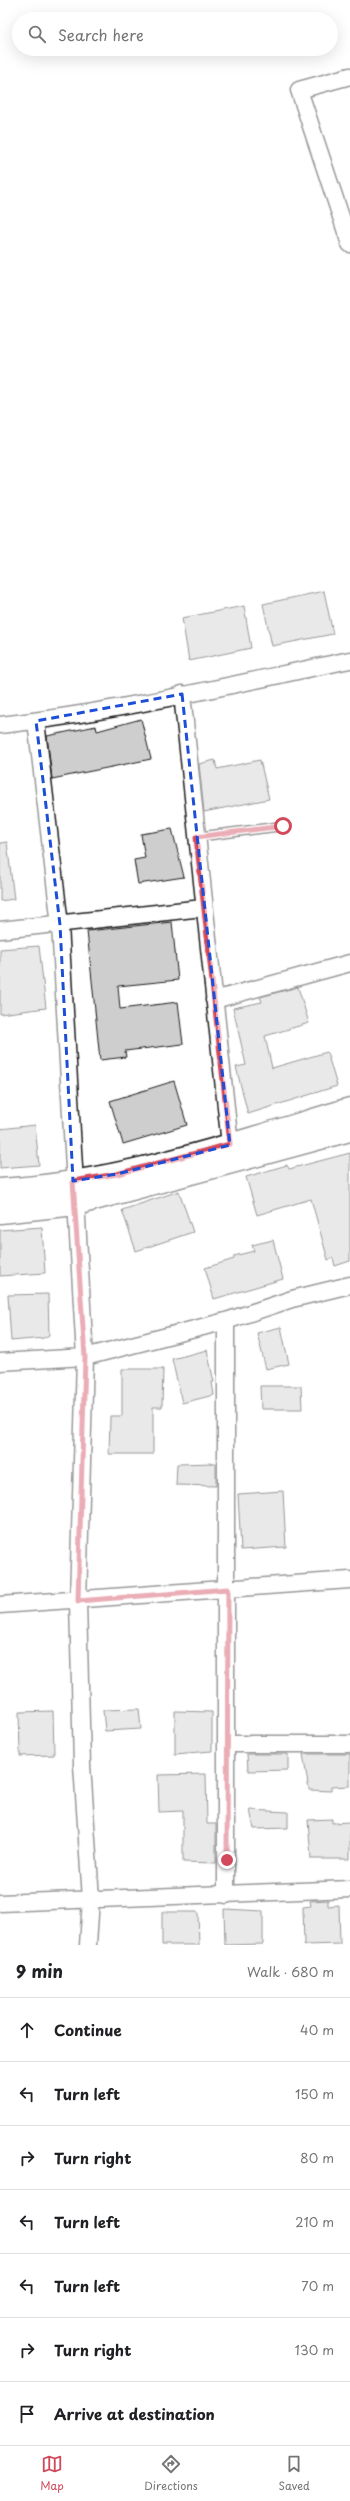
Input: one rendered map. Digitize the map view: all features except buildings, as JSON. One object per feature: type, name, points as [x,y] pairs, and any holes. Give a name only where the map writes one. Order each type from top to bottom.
[{"type":"street","points":[[350,76],[299,90],[344,204],[350,244]]},
{"type":"street","points":[[0,725],[36,721],[182,694],[350,660]]},
{"type":"street","points":[[182,694],[203,908],[230,1144]]},
{"type":"street","points":[[36,721],[60,925],[73,1181],[76,1204],[85,1357],[78,1601],[82,1765],[91,1899],[88,1945]]},
{"type":"street","points":[[0,930],[60,925],[203,908]]},
{"type":"street","points":[[214,1000],[350,963]]},
{"type":"street","points":[[0,1190],[31,1188],[117,1174],[230,1144],[350,1109]]},
{"type":"street","points":[[0,1212],[76,1204],[350,1130]]},
{"type":"street","points":[[0,1362],[85,1357],[226,1321],[292,1299],[350,1284]]},
{"type":"street","points":[[226,1321],[228,1589],[226,1895]]},
{"type":"street","points":[[0,1605],[78,1601],[350,1580]]},
{"type":"street","points":[[227,1744],[350,1744]]},
{"type":"street","points":[[0,1903],[350,1889]]},
{"type":"lane","points":[[196,837],[283,826]]},
{"type":"highlighted area","points":[[182,694],[230,1145],[117,1174],[73,1181],[60,925],[36,721]]},
{"type":"route","points":[[227,1860],[228,1589],[78,1601],[85,1357],[76,1204],[73,1181],[117,1174],[230,1144],[196,837],[283,826]]}]
